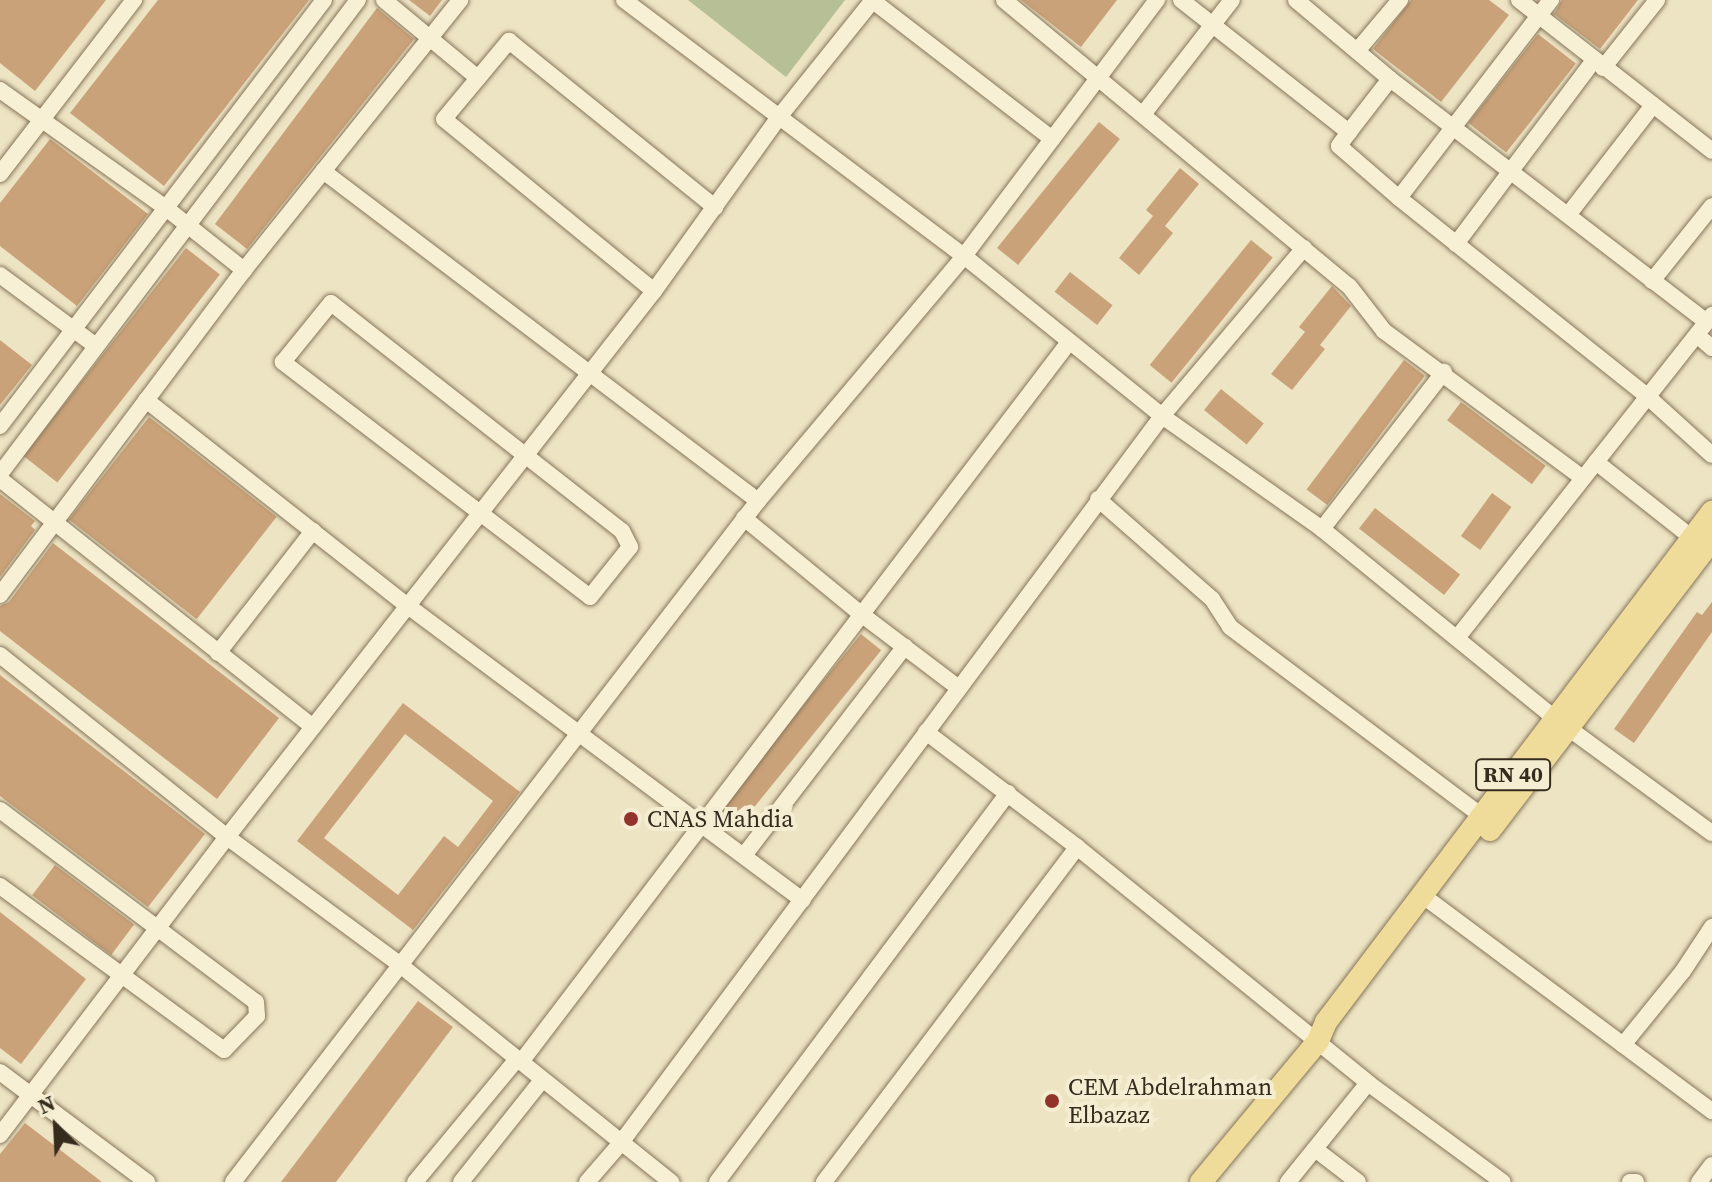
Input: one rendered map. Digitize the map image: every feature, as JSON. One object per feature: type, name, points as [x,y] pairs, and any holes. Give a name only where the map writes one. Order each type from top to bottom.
[{"type":"main road","name":"RN 40","points":[[1201,1182],[1318,1041],[1326,1022],[1427,899],[1703,542],[1712,512]]},
{"type":"main road","name":"RN 40","points":[[1427,899],[1482,816],[1562,724]]},
{"type":"street","points":[[0,174],[134,0]]},
{"type":"street","points":[[0,426],[324,0]]},
{"type":"street","points":[[313,727],[54,524],[0,476],[358,0]]},
{"type":"street","points":[[384,0],[478,78]]},
{"type":"street","points":[[0,595],[244,270],[460,0]]},
{"type":"street","points":[[624,0],[964,256],[1162,416],[1322,529],[1562,724],[1712,833]]},
{"type":"street","points":[[0,1135],[227,837],[654,291],[779,117],[873,0],[1052,139]]},
{"type":"street","points":[[1004,0],[1349,286],[1384,331],[1444,372],[1583,478]]},
{"type":"street","points":[[233,1182],[744,518],[964,256],[1157,0]]},
{"type":"street","points":[[1181,0],[1349,132]]},
{"type":"street","points":[[1144,113],[1232,0]]},
{"type":"street","points":[[1296,0],[1390,79],[1705,324],[1712,348]]},
{"type":"street","points":[[1357,51],[1400,0]]},
{"type":"street","points":[[1519,0],[1712,151]]},
{"type":"street","points":[[1399,198],[1551,0]]},
{"type":"street","points":[[1456,244],[1599,63],[1657,0]]},
{"type":"street","points":[[654,291],[444,119],[509,41],[715,207]]},
{"type":"street","points":[[1390,79],[1339,146],[1399,198],[1648,397],[1712,455]]},
{"type":"street","points":[[0,90],[166,208],[244,270]]},
{"type":"street","points":[[1568,215],[1653,105]]},
{"type":"street","points":[[323,171],[758,501]]},
{"type":"street","points":[[1652,281],[1712,206]]},
{"type":"street","points":[[587,1182],[620,1144],[1098,499],[1162,416],[1304,248]]},
{"type":"street","points":[[0,275],[96,346]]},
{"type":"street","points":[[331,303],[526,455],[622,531],[630,547],[590,597],[283,362],[331,303]]},
{"type":"street","points":[[1457,638],[1705,324]]},
{"type":"street","points":[[415,1182],[519,1061],[704,825],[1069,342]]},
{"type":"street","points":[[1322,529],[1444,372]]},
{"type":"street","points":[[146,400],[408,606],[745,854],[802,900]]},
{"type":"street","points":[[1596,462],[1703,542]]},
{"type":"street","points":[[1098,499],[1212,599],[1230,627],[1482,816]]},
{"type":"street","points":[[744,518],[861,614],[959,688]]},
{"type":"street","points":[[218,653],[313,531]]},
{"type":"street","points":[[745,854],[905,646]]},
{"type":"street","points":[[0,655],[227,837],[399,964],[671,1182]]},
{"type":"street","points":[[926,732],[1077,847],[1368,1083],[1503,1182]]},
{"type":"street","points":[[717,1182],[1008,793]]},
{"type":"street","points":[[0,810],[160,926],[256,1002],[257,1016],[224,1050],[0,886]]},
{"type":"street","points":[[824,1182],[1077,847]]},
{"type":"street","points":[[1427,899],[1712,1111]]},
{"type":"street","points":[[1623,1045],[1683,971],[1712,927]]},
{"type":"street","points":[[0,1072],[147,1182]]},
{"type":"street","points":[[461,1182],[542,1080]]},
{"type":"street","points":[[1288,1182],[1368,1083]]},
{"type":"street","points":[[1315,1149],[1358,1182]]},
{"type":"street","points":[[1699,1182],[1712,1165]]},
{"type":"green space","points":[[688,0],[845,0],[786,77]]},
{"type":"building","points":[[0,0],[106,0],[35,91],[0,63]]},
{"type":"building","points":[[158,0],[309,0],[164,186],[70,113]]},
{"type":"building","points":[[409,0],[442,0],[430,16]]},
{"type":"building","points":[[1021,0],[1117,0],[1081,47]]},
{"type":"building","points":[[1411,0],[1489,0],[1509,15],[1441,102],[1373,49]]},
{"type":"building","points":[[1562,0],[1638,0],[1600,49],[1554,14]]},
{"type":"building","points":[[377,8],[414,39],[247,249],[215,224]]},
{"type":"building","points":[[1538,34],[1576,64],[1506,153],[1468,123]]},
{"type":"building","points":[[1099,122],[1120,139],[1018,265],[997,248]]},
{"type":"building","points":[[50,139],[148,214],[77,306],[0,246],[0,203]]},
{"type":"building","points":[[1180,168],[1199,184],[1165,226],[1173,233],[1139,275],[1119,258],[1153,216],[1146,210]]},
{"type":"building","points":[[1251,240],[1273,258],[1171,383],[1150,365]]},
{"type":"building","points":[[186,248],[220,274],[57,483],[23,456]]},
{"type":"building","points":[[1070,272],[1113,305],[1097,325],[1055,292]]},
{"type":"building","points":[[1332,286],[1351,306],[1320,345],[1325,349],[1292,390],[1271,374],[1305,332],[1299,327]]},
{"type":"building","points":[[0,340],[32,365],[0,405]]},
{"type":"building","points":[[1404,360],[1425,376],[1327,505],[1307,489]]},
{"type":"building","points":[[1221,389],[1264,424],[1247,445],[1204,410]]},
{"type":"building","points":[[1461,402],[1546,466],[1532,484],[1447,420]]},
{"type":"building","points":[[149,417],[277,517],[197,619],[69,519]]},
{"type":"building","points":[[1492,493],[1511,507],[1480,550],[1461,536]]},
{"type":"building","points":[[0,494],[35,521],[31,526],[35,530],[0,577]]},
{"type":"building","points":[[1375,508],[1460,574],[1444,595],[1359,528]]},
{"type":"building","points":[[53,543],[279,718],[217,799],[0,631],[0,606],[9,602]]},
{"type":"building","points":[[1712,602],[1712,632],[1634,743],[1614,729],[1697,612],[1702,615]]},
{"type":"building","points":[[861,634],[881,650],[735,831],[714,815]]},
{"type":"building","points":[[0,675],[205,834],[148,907],[0,796]]},
{"type":"building","points":[[403,703],[520,792],[413,930],[297,841]],"holes":[[[405,734],[493,801],[458,847],[444,836],[398,895],[324,838]]]},
{"type":"building","points":[[55,865],[134,925],[111,955],[32,895]]},
{"type":"building","points":[[0,912],[86,979],[21,1064],[0,1048]]},
{"type":"building","points":[[418,1001],[453,1027],[336,1182],[281,1182]]},
{"type":"building","points":[[25,1123],[102,1182],[0,1182],[0,1154]]},
{"type":"place","name":"CNAS Mahdia","points":[[631,819]]},
{"type":"place","name":"CEM Abdelrahman Elbazaz","points":[[1052,1101]]}]
